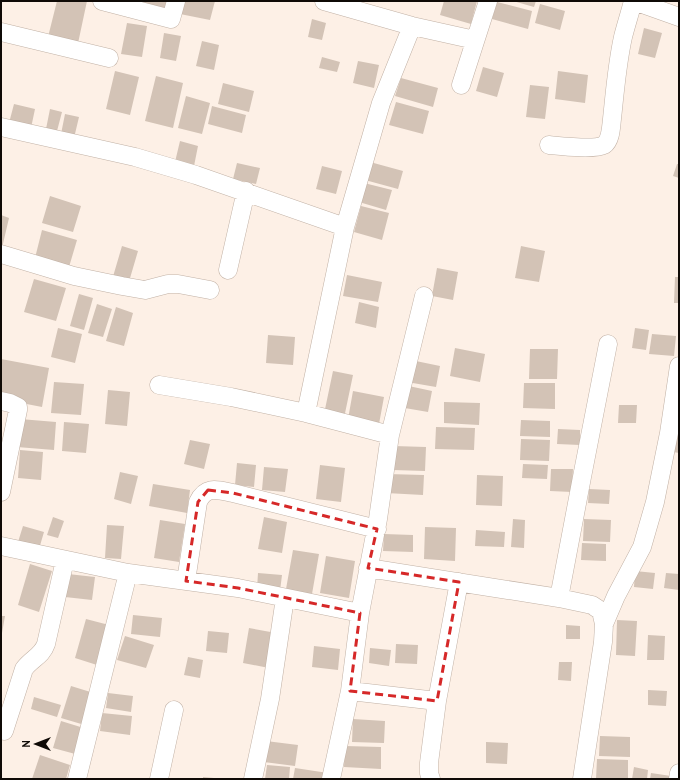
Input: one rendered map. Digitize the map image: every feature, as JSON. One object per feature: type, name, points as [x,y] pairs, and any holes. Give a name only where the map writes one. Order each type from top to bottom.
[{"type":"street","points":[[102,1],[171,19],[176,1]]},
{"type":"street","points":[[324,1],[412,26],[475,40]]},
{"type":"street","points":[[461,85],[488,1]]},
{"type":"street","points":[[549,145],[590,147],[603,145],[608,141],[611,130],[615,84],[623,36],[634,1],[679,17]]},
{"type":"street","points":[[306,413],[345,227],[381,104],[412,26]]},
{"type":"street","points":[[1,32],[109,58]]},
{"type":"street","points":[[1,127],[136,157],[246,191],[345,227]]},
{"type":"street","points":[[228,270],[246,191]]},
{"type":"street","points":[[1,254],[74,276],[145,290],[168,284],[178,284],[210,290]]},
{"type":"street","points":[[332,779],[350,691],[360,613],[377,529],[390,436],[424,296]]},
{"type":"street","points":[[559,598],[608,344]]},
{"type":"street","points":[[582,779],[604,624],[616,596],[642,547],[653,510],[669,433],[679,366]]},
{"type":"street","points":[[159,385],[231,397],[306,413],[390,436]]},
{"type":"street","points":[[1,401],[16,405],[18,407],[1,492]]},
{"type":"street","points":[[186,581],[198,502],[202,494],[208,490],[228,492],[377,529]]},
{"type":"street","points":[[1,546],[128,573],[238,588],[360,613]]},
{"type":"street","points":[[4,731],[24,669],[28,663],[40,654],[46,644],[65,560]]},
{"type":"street","points":[[368,568],[559,598],[592,605],[601,611],[604,624]]},
{"type":"street","points":[[77,779],[128,573]]},
{"type":"street","points":[[431,779],[428,773],[428,763],[437,701],[459,582]]},
{"type":"street","points":[[253,779],[270,699],[285,598]]},
{"type":"street","points":[[350,691],[437,701]]},
{"type":"street","points":[[159,779],[174,710]]},
{"type":"street","points":[[678,779],[679,773]]},
{"type":"highlighted area","points":[[208,490],[233,493],[377,529],[368,568],[459,582],[437,701],[350,691],[360,613],[238,588],[186,581],[198,502]]},
{"type":"building","points":[[57,1],[87,1],[77,48],[47,41]]},
{"type":"building","points":[[138,1],[168,1],[166,9],[138,3]]},
{"type":"building","points":[[183,1],[215,1],[210,20],[180,14]]},
{"type":"building","points":[[444,1],[477,1],[471,24],[440,15]]},
{"type":"building","points":[[513,1],[536,1],[534,7]]},
{"type":"building","points":[[497,2],[532,11],[528,29],[492,19]]},
{"type":"building","points":[[540,4],[565,11],[560,30],[535,23]]},
{"type":"building","points":[[312,19],[326,23],[322,40],[308,37]]},
{"type":"building","points":[[127,23],[147,26],[142,57],[121,54]]},
{"type":"building","points":[[644,28],[662,33],[655,58],[638,54]]},
{"type":"building","points":[[164,33],[181,36],[176,61],[160,58]]},
{"type":"building","points":[[202,41],[219,45],[214,70],[196,66]]},
{"type":"building","points":[[322,57],[340,62],[337,72],[319,68]]},
{"type":"building","points":[[358,61],[379,65],[374,88],[353,83]]},
{"type":"building","points":[[483,67],[504,73],[497,97],[476,91]]},
{"type":"building","points":[[115,71],[139,77],[130,115],[106,109]]},
{"type":"building","points":[[558,71],[588,75],[585,103],[555,99]]},
{"type":"building","points":[[156,76],[183,83],[173,128],[145,121]]},
{"type":"building","points":[[401,78],[438,88],[433,107],[395,96]]},
{"type":"building","points":[[223,83],[254,91],[249,112],[218,104]]},
{"type":"building","points":[[530,85],[549,87],[545,119],[526,117]]},
{"type":"building","points":[[186,96],[210,103],[202,134],[178,128]]},
{"type":"building","points":[[396,102],[429,111],[423,134],[389,125]]},
{"type":"building","points":[[14,104],[35,109],[31,128],[9,123]]},
{"type":"building","points":[[212,106],[246,115],[242,133],[208,124]]},
{"type":"building","points":[[50,109],[62,112],[57,131],[46,129]]},
{"type":"building","points":[[65,114],[79,117],[74,138],[61,134]]},
{"type":"building","points":[[180,141],[198,146],[194,166],[175,162]]},
{"type":"building","points":[[370,162],[403,171],[398,189],[365,180]]},
{"type":"building","points":[[237,163],[260,168],[256,184],[233,179]]},
{"type":"building","points":[[677,164],[679,164],[679,178],[673,176]]},
{"type":"building","points":[[322,166],[342,171],[336,194],[316,189]]},
{"type":"building","points":[[364,183],[392,190],[386,210],[359,202]]},
{"type":"building","points":[[50,196],[81,206],[73,232],[42,223]]},
{"type":"building","points":[[361,206],[389,213],[382,240],[354,232]]},
{"type":"building","points":[[1,215],[9,218],[2,248],[1,248]]},
{"type":"building","points":[[42,230],[77,240],[69,267],[35,258]]},
{"type":"building","points":[[122,246],[138,251],[128,285],[112,280]]},
{"type":"building","points":[[521,246],[545,251],[539,282],[515,278]]},
{"type":"building","points":[[437,268],[458,272],[453,300],[432,296]]},
{"type":"building","points":[[347,275],[382,282],[378,302],[343,296]]},
{"type":"building","points":[[675,277],[679,277],[679,303],[674,303]]},
{"type":"building","points":[[34,279],[66,288],[56,321],[24,312]]},
{"type":"building","points":[[79,294],[93,298],[84,330],[70,326]]},
{"type":"building","points":[[359,302],[379,307],[376,328],[355,323]]},
{"type":"building","points":[[97,304],[112,309],[103,337],[88,333]]},
{"type":"building","points":[[116,307],[133,313],[124,346],[106,341]]},
{"type":"building","points":[[58,328],[82,334],[75,363],[51,357]]},
{"type":"building","points":[[635,328],[649,330],[646,350],[632,348]]},
{"type":"building","points":[[652,334],[676,336],[674,356],[649,354]]},
{"type":"building","points":[[268,335],[295,337],[293,365],[266,363]]},
{"type":"building","points":[[455,348],[485,354],[480,382],[450,376]]},
{"type":"building","points":[[530,349],[558,349],[557,379],[529,379]]},
{"type":"building","points":[[1,359],[49,368],[42,407],[1,399]]},
{"type":"building","points":[[411,360],[440,366],[436,387],[407,382]]},
{"type":"building","points":[[333,371],[353,375],[344,418],[324,414]]},
{"type":"building","points":[[54,382],[84,384],[81,415],[51,413]]},
{"type":"building","points":[[524,383],[555,383],[555,409],[523,408]]},
{"type":"building","points":[[404,385],[432,391],[428,412],[399,407]]},
{"type":"building","points":[[108,390],[130,392],[127,426],[105,424]]},
{"type":"building","points":[[353,391],[384,397],[379,424],[348,419]]},
{"type":"building","points":[[444,402],[480,403],[479,425],[444,423]]},
{"type":"building","points":[[619,405],[637,405],[636,423],[618,423]]},
{"type":"building","points":[[20,419],[56,422],[54,450],[17,447]]},
{"type":"building","points":[[521,420],[550,421],[550,437],[520,436]]},
{"type":"building","points":[[64,422],[89,424],[86,453],[62,451]]},
{"type":"building","points":[[436,427],[475,428],[474,450],[435,449]]},
{"type":"building","points":[[558,429],[580,430],[580,445],[557,444]]},
{"type":"building","points":[[675,433],[679,434],[679,453],[673,452]]},
{"type":"building","points":[[521,439],[550,440],[549,461],[520,460]]},
{"type":"building","points":[[190,440],[210,444],[204,469],[184,464]]},
{"type":"building","points":[[394,446],[426,447],[425,471],[393,470]]},
{"type":"building","points":[[20,450],[43,452],[41,480],[18,478]]},
{"type":"building","points":[[237,463],[256,465],[254,487],[235,485]]},
{"type":"building","points":[[523,464],[548,465],[547,479],[522,478]]},
{"type":"building","points":[[320,465],[345,468],[341,502],[316,499]]},
{"type":"building","points":[[264,467],[288,469],[285,492],[262,490]]},
{"type":"building","points":[[551,469],[573,469],[572,492],[550,491]]},
{"type":"building","points":[[120,472],[138,476],[131,504],[114,499]]},
{"type":"building","points":[[387,474],[424,475],[423,495],[386,493]]},
{"type":"building","points":[[477,475],[503,476],[502,506],[476,505]]},
{"type":"building","points":[[153,484],[190,490],[187,513],[149,506]]},
{"type":"building","points":[[589,489],[610,490],[609,504],[588,503]]},
{"type":"building","points":[[53,517],[64,521],[58,538],[47,535]]},
{"type":"building","points":[[264,517],[287,522],[282,553],[258,549]]},
{"type":"building","points":[[513,519],[525,520],[524,548],[511,547]]},
{"type":"building","points":[[584,519],[611,520],[610,542],[583,541]]},
{"type":"building","points":[[160,520],[185,524],[179,562],[154,558]]},
{"type":"building","points":[[107,525],[124,526],[121,559],[105,558]]},
{"type":"building","points":[[23,526],[44,532],[39,549],[18,542]]},
{"type":"building","points":[[425,527],[456,528],[455,561],[424,559]]},
{"type":"building","points":[[476,530],[505,532],[504,547],[475,546]]},
{"type":"building","points":[[384,534],[413,535],[413,552],[383,551]]},
{"type":"building","points":[[582,543],[606,544],[606,561],[581,560]]},
{"type":"building","points":[[293,550],[319,554],[312,594],[286,589]]},
{"type":"building","points":[[326,556],[355,561],[349,598],[320,593]]},
{"type":"building","points":[[30,564],[52,571],[39,612],[18,605]]},
{"type":"building","points":[[635,571],[655,573],[653,589],[634,587]]},
{"type":"building","points":[[258,573],[282,575],[280,591],[257,589]]},
{"type":"building","points":[[666,573],[679,574],[679,590],[664,588]]},
{"type":"building","points":[[68,574],[95,577],[92,600],[65,597]]},
{"type":"building","points":[[133,615],[162,618],[160,637],[131,634]]},
{"type":"building","points":[[1,616],[5,616],[2,633],[1,632]]},
{"type":"building","points":[[86,619],[109,625],[97,665],[75,658]]},
{"type":"building","points":[[617,620],[637,621],[635,656],[616,655]]},
{"type":"building","points":[[566,625],[580,626],[580,639],[566,639]]},
{"type":"building","points":[[249,628],[276,633],[269,668],[243,663]]},
{"type":"building","points":[[208,631],[229,633],[227,653],[206,651]]},
{"type":"building","points":[[648,635],[665,636],[664,660],[647,660]]},
{"type":"building","points":[[125,636],[154,645],[146,668],[117,660]]},
{"type":"building","points":[[396,644],[418,645],[417,664],[395,663]]},
{"type":"building","points":[[314,646],[340,649],[338,670],[312,667]]},
{"type":"building","points":[[370,648],[391,650],[389,666],[369,663]]},
{"type":"building","points":[[188,657],[203,660],[200,678],[184,675]]},
{"type":"building","points":[[559,662],[572,662],[571,681],[558,680]]},
{"type":"building","points":[[71,686],[97,694],[88,726],[61,718]]},
{"type":"building","points":[[648,690],[667,691],[666,706],[648,705]]},
{"type":"building","points":[[108,693],[133,696],[131,712],[106,708]]},
{"type":"building","points":[[34,697],[61,705],[57,717],[31,709]]},
{"type":"building","points":[[102,713],[132,716],[130,735],[100,731]]},
{"type":"building","points":[[353,719],[385,721],[384,743],[352,742]]},
{"type":"building","points":[[61,721],[87,729],[79,755],[53,748]]},
{"type":"building","points":[[600,736],[630,737],[630,757],[599,756]]},
{"type":"building","points":[[266,741],[298,745],[295,766],[264,762]]},
{"type":"building","points":[[486,742],[508,743],[507,764],[486,763]]},
{"type":"building","points":[[345,746],[381,747],[381,769],[344,767]]},
{"type":"building","points":[[40,755],[70,765],[66,779],[32,779]]},
{"type":"building","points":[[597,759],[628,760],[628,779],[596,779]]},
{"type":"building","points":[[267,765],[290,767],[289,779],[265,779]]},
{"type":"building","points":[[634,767],[648,770],[647,779],[632,779]]},
{"type":"building","points":[[295,768],[328,773],[327,779],[293,779]]},
{"type":"building","points":[[651,773],[671,776],[671,779],[650,779]]},
{"type":"building","points":[[203,777],[214,778],[214,779],[203,779]]}]
